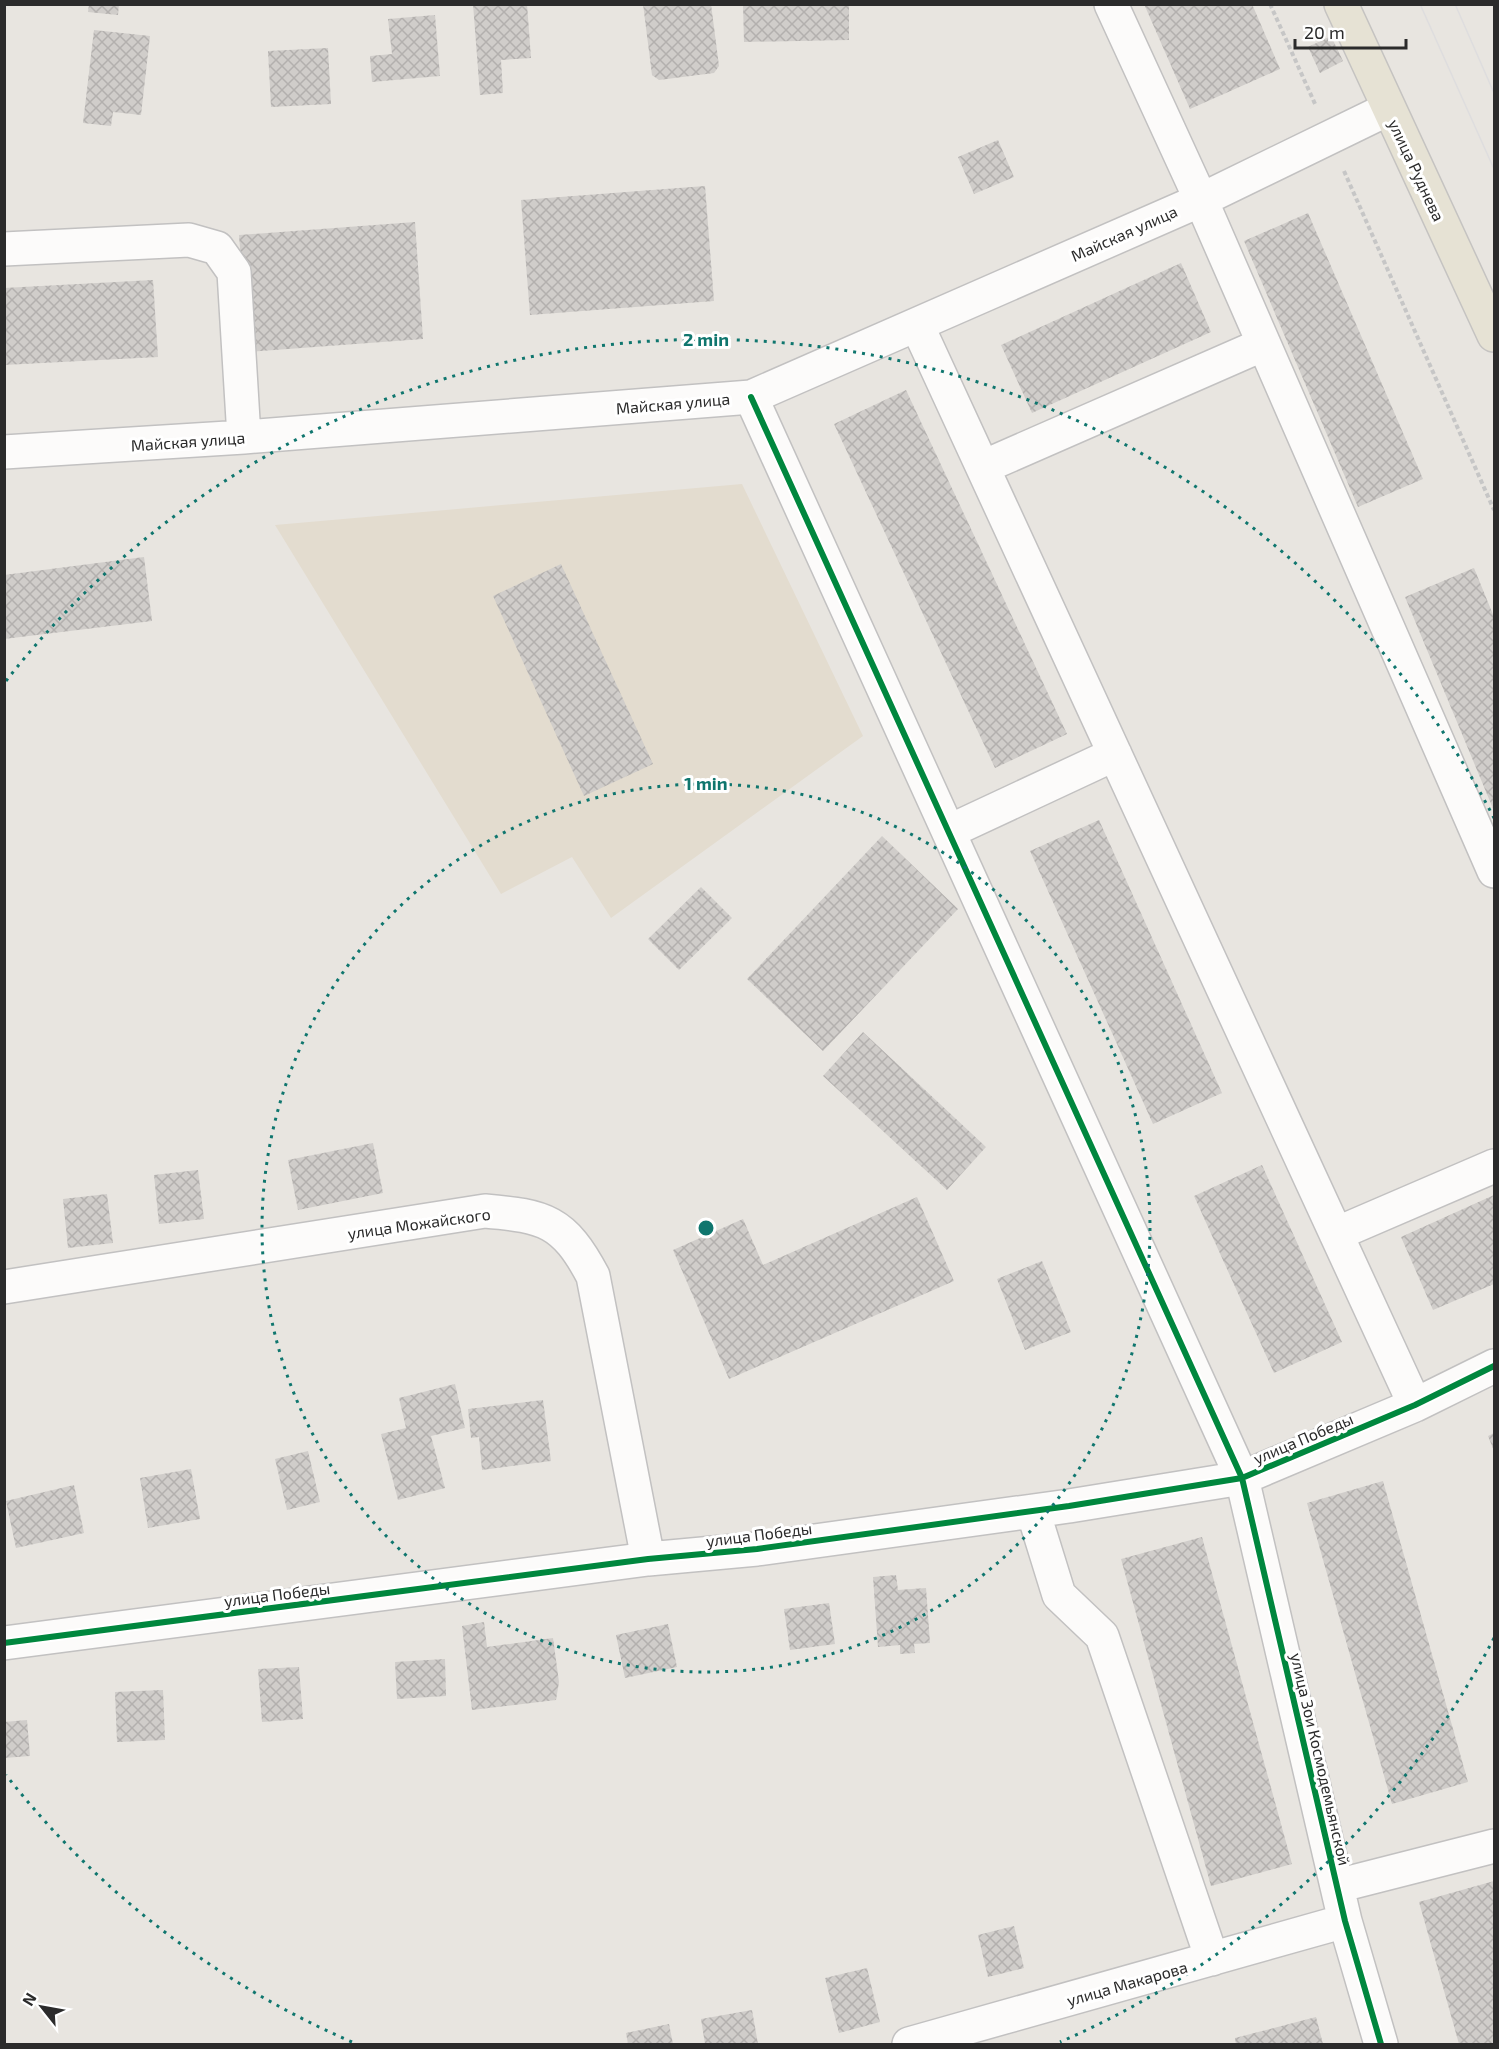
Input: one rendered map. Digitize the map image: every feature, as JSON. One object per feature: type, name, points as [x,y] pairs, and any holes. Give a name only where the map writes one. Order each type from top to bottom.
[{"type":"main road","name":"улица Руднева","points":[[1341,4],[1494,335]]},
{"type":"street","points":[[1111,4],[1201,200],[1494,871]]},
{"type":"street","name":"Майская улица","points":[[4,452],[244,437],[751,397],[1201,200],[1389,109]]},
{"type":"street","points":[[4,249],[189,240],[217,248],[234,272],[244,437]]},
{"type":"street","points":[[917,325],[1415,1406]]},
{"type":"street","points":[[982,467],[1264,344]]},
{"type":"street","name":"улица Зои Космодемьянской","points":[[751,397],[1242,1478],[1345,1921],[1381,2044]]},
{"type":"street","points":[[950,831],[1115,754]]},
{"type":"street","points":[[1336,1234],[1494,1166]]},
{"type":"street","name":"улица Можайского","points":[[4,1287],[485,1211],[527,1214],[558,1227],[578,1248],[593,1276],[648,1558]]},
{"type":"street","name":"улица Победы","points":[[4,1643],[648,1558],[757,1549],[1033,1511],[1242,1478],[1415,1406],[1494,1366]]},
{"type":"street","points":[[1033,1511],[1059,1595],[1102,1635],[1212,1959]]},
{"type":"street","points":[[1337,1886],[1494,1846]]},
{"type":"street","name":"улица Макарова","points":[[909,2044],[1345,1921]]},
{"type":"path","points":[[1270,4],[1494,510]]},
{"type":"shaded area","points":[[742,484],[863,736],[611,918],[572,857],[501,894],[275,525]]},
{"type":"building","points":[[89,4],[119,4],[118,15],[88,12]]},
{"type":"building","points":[[473,4],[527,4],[531,58],[501,60],[503,93],[480,95]]},
{"type":"building","points":[[643,4],[711,4],[719,66],[714,73],[659,80],[652,75]]},
{"type":"building","points":[[743,4],[849,4],[849,40],[744,42]]},
{"type":"building","points":[[1144,4],[1252,4],[1280,69],[1190,109]]},
{"type":"building","points":[[435,15],[440,76],[372,82],[370,56],[392,54],[388,19]]},
{"type":"building","points":[[94,30],[150,36],[141,115],[113,112],[111,126],[83,123]]},
{"type":"building","points":[[1331,36],[1343,61],[1320,73],[1308,47]]},
{"type":"building","points":[[328,48],[331,104],[271,107],[268,51]]},
{"type":"building","points":[[998,140],[1014,177],[974,194],[958,157]]},
{"type":"building","points":[[705,186],[714,301],[530,315],[521,200]]},
{"type":"building","points":[[1308,213],[1423,479],[1358,507],[1244,241]]},
{"type":"building","points":[[415,222],[423,339],[248,352],[239,235]]},
{"type":"building","points":[[1181,263],[1211,332],[1032,413],[1001,345]]},
{"type":"building","points":[[153,280],[158,357],[4,365],[4,288]]},
{"type":"building","points":[[906,390],[1067,734],[995,768],[834,424]]},
{"type":"building","points":[[144,557],[152,621],[4,639],[4,575]]},
{"type":"building","points":[[561,564],[653,764],[584,796],[493,596]]},
{"type":"building","points":[[1474,568],[1494,617],[1494,811],[1405,597]]},
{"type":"building","points":[[1099,820],[1222,1093],[1153,1124],[1030,851]]},
{"type":"building","points":[[882,836],[958,909],[823,1051],[747,979]]},
{"type":"building","points":[[701,887],[732,918],[679,970],[648,939]]},
{"type":"building","points":[[863,1032],[986,1147],[947,1190],[823,1076]]},
{"type":"building","points":[[373,1143],[383,1193],[298,1210],[288,1160]]},
{"type":"building","points":[[1262,1165],[1342,1342],[1274,1373],[1194,1196]]},
{"type":"building","points":[[198,1170],[204,1219],[159,1224],[154,1175]]},
{"type":"building","points":[[107,1194],[113,1243],[68,1248],[63,1199]]},
{"type":"building","points":[[1494,1195],[1494,1284],[1433,1310],[1401,1237]]},
{"type":"building","points":[[917,1197],[954,1281],[729,1379],[673,1250],[743,1219],[763,1265]]},
{"type":"building","points":[[1042,1261],[1071,1332],[1025,1350],[997,1279]]},
{"type":"building","points":[[455,1384],[465,1428],[431,1436],[445,1488],[398,1500],[381,1434],[406,1428],[399,1398]]},
{"type":"building","points":[[543,1400],[551,1461],[482,1470],[479,1437],[471,1438],[468,1409]]},
{"type":"building","points":[[1494,1433],[1494,1451],[1488,1436]]},
{"type":"building","points":[[308,1451],[320,1502],[287,1510],[275,1459]]},
{"type":"building","points":[[191,1469],[200,1519],[148,1528],[140,1478]]},
{"type":"building","points":[[1383,1481],[1468,1782],[1392,1804],[1307,1503]]},
{"type":"building","points":[[74,1485],[84,1533],[16,1548],[6,1501]]},
{"type":"building","points":[[1202,1537],[1292,1864],[1211,1886],[1121,1559]]},
{"type":"building","points":[[896,1575],[898,1590],[926,1588],[930,1643],[914,1644],[915,1653],[900,1654],[900,1645],[878,1647],[873,1577]]},
{"type":"building","points":[[829,1603],[835,1644],[790,1650],[784,1609]]},
{"type":"building","points":[[484,1622],[487,1647],[553,1638],[559,1682],[556,1700],[472,1710],[462,1626]]},
{"type":"building","points":[[668,1624],[677,1667],[625,1678],[616,1635]]},
{"type":"building","points":[[445,1659],[446,1696],[397,1699],[395,1662]]},
{"type":"building","points":[[299,1667],[303,1719],[262,1722],[258,1669]]},
{"type":"building","points":[[163,1690],[165,1740],[117,1742],[115,1692]]},
{"type":"building","points":[[27,1720],[30,1756],[4,1758],[4,1722]]},
{"type":"building","points":[[1494,1881],[1494,2044],[1459,2044],[1419,1902]]},
{"type":"building","points":[[1014,1926],[1024,1968],[988,1977],[978,1935]]},
{"type":"building","points":[[867,1968],[880,2022],[839,2033],[825,1978]]},
{"type":"building","points":[[752,2010],[758,2044],[705,2044],[701,2019]]},
{"type":"building","points":[[1316,2017],[1323,2044],[1236,2044],[1235,2038]]},
{"type":"building","points":[[669,2024],[673,2044],[628,2044],[626,2033]]},
{"type":"tram line","points":[[1420,4],[1494,169]]},
{"type":"tram line","points":[[1455,4],[1494,93]]},
{"type":"cycle path","points":[[751,397],[1242,1478],[1345,1921],[1381,2044]]},
{"type":"cycle path","points":[[4,1643],[648,1559],[757,1549],[1069,1506],[1242,1478],[1415,1405],[1494,1366]]}]
